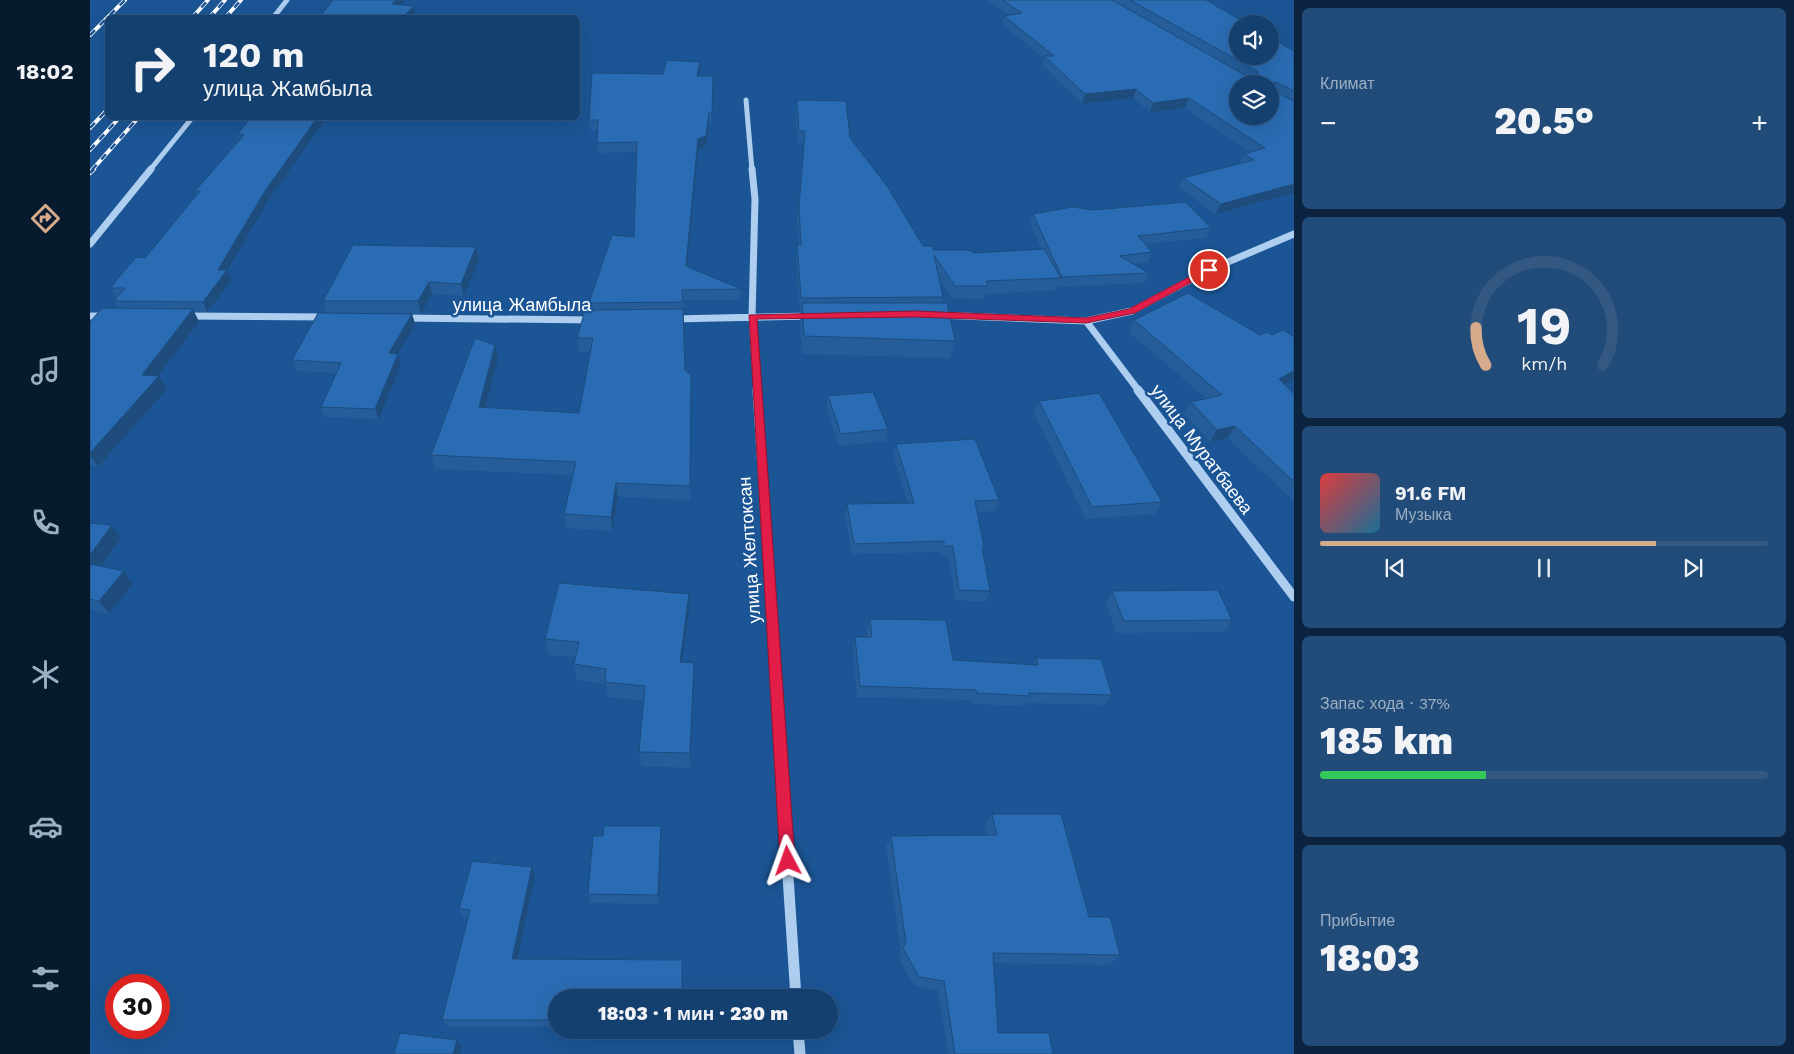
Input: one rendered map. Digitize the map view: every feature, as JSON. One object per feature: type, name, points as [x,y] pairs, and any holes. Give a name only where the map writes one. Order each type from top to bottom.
[{"type":"street","points":[[275,15],[287,0]]},
{"type":"street","name":"улица Желтоксан","points":[[746,100],[755,199],[752,317],[795,989]]},
{"type":"street","points":[[90,244],[190,120]]},
{"type":"street","points":[[925,315],[1086,320],[1132,311],[1209,270],[1294,234]]},
{"type":"street","points":[[90,316],[118,316]]},
{"type":"street","points":[[175,316],[329,318]]},
{"type":"street","points":[[667,319],[820,316]]},
{"type":"street","name":"улица Жамбыла","points":[[397,318],[600,320]]},
{"type":"street","name":"улица Муратбаева","points":[[1086,320],[1294,597]]},
{"type":"street","points":[[799,1039],[800,1054]]},
{"type":"building","points":[[333,0],[396,0],[392,4],[414,6],[405,15],[321,15]]},
{"type":"building","points":[[1002,0],[1112,0],[1245,75],[1229,75],[1229,124],[1189,98],[1153,103],[1136,89],[1085,94],[1044,56],[1054,56],[1004,16],[1022,13]]},
{"type":"building","points":[[1130,0],[1206,0],[1232,15],[1229,15],[1229,55]]},
{"type":"building","points":[[1279,42],[1294,51],[1294,91],[1279,84],[1279,75],[1258,75],[1257,71],[1246,65],[1279,65]]},
{"type":"building","points":[[667,60],[700,62],[697,76],[713,76],[712,113],[709,113],[706,136],[698,139],[686,266],[741,289],[682,290],[683,302],[589,303],[612,235],[634,237],[637,142],[597,143],[598,120],[589,120],[592,73],[663,74]]},
{"type":"building","points":[[1279,94],[1294,101],[1294,184],[1221,204],[1183,178],[1254,160],[1244,154],[1265,148],[1230,125],[1279,125]]},
{"type":"building","points":[[797,100],[846,101],[850,138],[887,186],[923,246],[933,246],[933,250],[968,250],[975,253],[1044,249],[1061,278],[986,281],[988,286],[955,286],[934,255],[943,297],[801,298],[797,244],[801,245],[799,207],[805,131],[799,131]]},
{"type":"building","points":[[248,120],[316,120],[265,191],[218,270],[227,270],[203,302],[114,301],[125,288],[110,288],[136,257],[145,258],[200,191],[195,191],[244,135],[238,134]]},
{"type":"building","points":[[1185,202],[1211,228],[1138,236],[1152,252],[1120,256],[1149,273],[1062,277],[1033,214],[1072,207],[1094,210]]},
{"type":"building","points":[[353,245],[476,247],[461,284],[429,282],[418,301],[323,301]]},
{"type":"building","points":[[1188,293],[1260,335],[1267,332],[1272,335],[1283,330],[1294,337],[1294,371],[1279,379],[1294,394],[1294,482],[1235,426],[1217,430],[1191,402],[1222,395],[1134,320]]},
{"type":"building","points":[[802,303],[947,303],[955,341],[804,336]]},
{"type":"building","points":[[102,308],[193,309],[142,375],[159,376],[90,453],[90,322]]},
{"type":"building","points":[[683,309],[685,370],[691,375],[690,486],[616,483],[611,517],[564,514],[576,462],[431,455],[475,338],[495,345],[479,407],[579,413],[593,338],[577,338],[585,310]]},
{"type":"building","points":[[318,313],[412,314],[389,353],[398,354],[375,409],[321,407],[341,363],[292,360]]},
{"type":"building","points":[[873,392],[888,429],[841,434],[828,396]]},
{"type":"building","points":[[1099,393],[1162,502],[1092,507],[1039,401]]},
{"type":"building","points":[[975,439],[999,500],[975,501],[990,591],[959,590],[953,546],[944,546],[944,541],[854,544],[847,504],[914,503],[896,444]]},
{"type":"building","points":[[90,523],[112,525],[90,555]]},
{"type":"building","points":[[90,564],[124,571],[99,601],[90,599]]},
{"type":"building","points":[[559,583],[689,594],[680,662],[694,663],[690,753],[639,752],[645,686],[605,682],[606,669],[574,664],[579,642],[545,639]]},
{"type":"building","points":[[1218,590],[1232,620],[1124,621],[1112,591]]},
{"type":"building","points":[[870,619],[946,620],[953,660],[1038,665],[1036,658],[1101,659],[1112,695],[1029,693],[1030,696],[977,693],[976,690],[860,686],[855,637],[872,637]]},
{"type":"building","points":[[992,814],[1061,814],[1089,917],[1110,917],[1120,955],[993,953],[998,1033],[1049,1033],[1053,1054],[955,1054],[944,981],[919,977],[903,948],[906,944],[891,836],[997,835]]},
{"type":"building","points":[[604,826],[661,826],[658,895],[588,894],[593,836],[603,836]]},
{"type":"building","points":[[472,861],[532,867],[512,959],[682,960],[682,989],[548,989],[548,1020],[442,1020],[470,910],[459,909]]},
{"type":"building","points":[[400,1033],[457,1040],[453,1054],[394,1054]]},
{"type":"railway","points":[[110,15],[125,0]]},
{"type":"railway","points":[[195,15],[208,0]]},
{"type":"railway","points":[[212,15],[225,0]]},
{"type":"railway","points":[[228,15],[241,0]]},
{"type":"railway","points":[[90,35],[105,20]]},
{"type":"railway","points":[[90,128],[105,112]]},
{"type":"railway","points":[[90,150],[117,120]]},
{"type":"railway","points":[[92,170],[136,120]]},
{"type":"railway","points":[[90,173],[94,169]]},
{"type":"route","points":[[788,861],[752,317],[916,314],[1086,320],[1132,311],[1209,270]]}]
